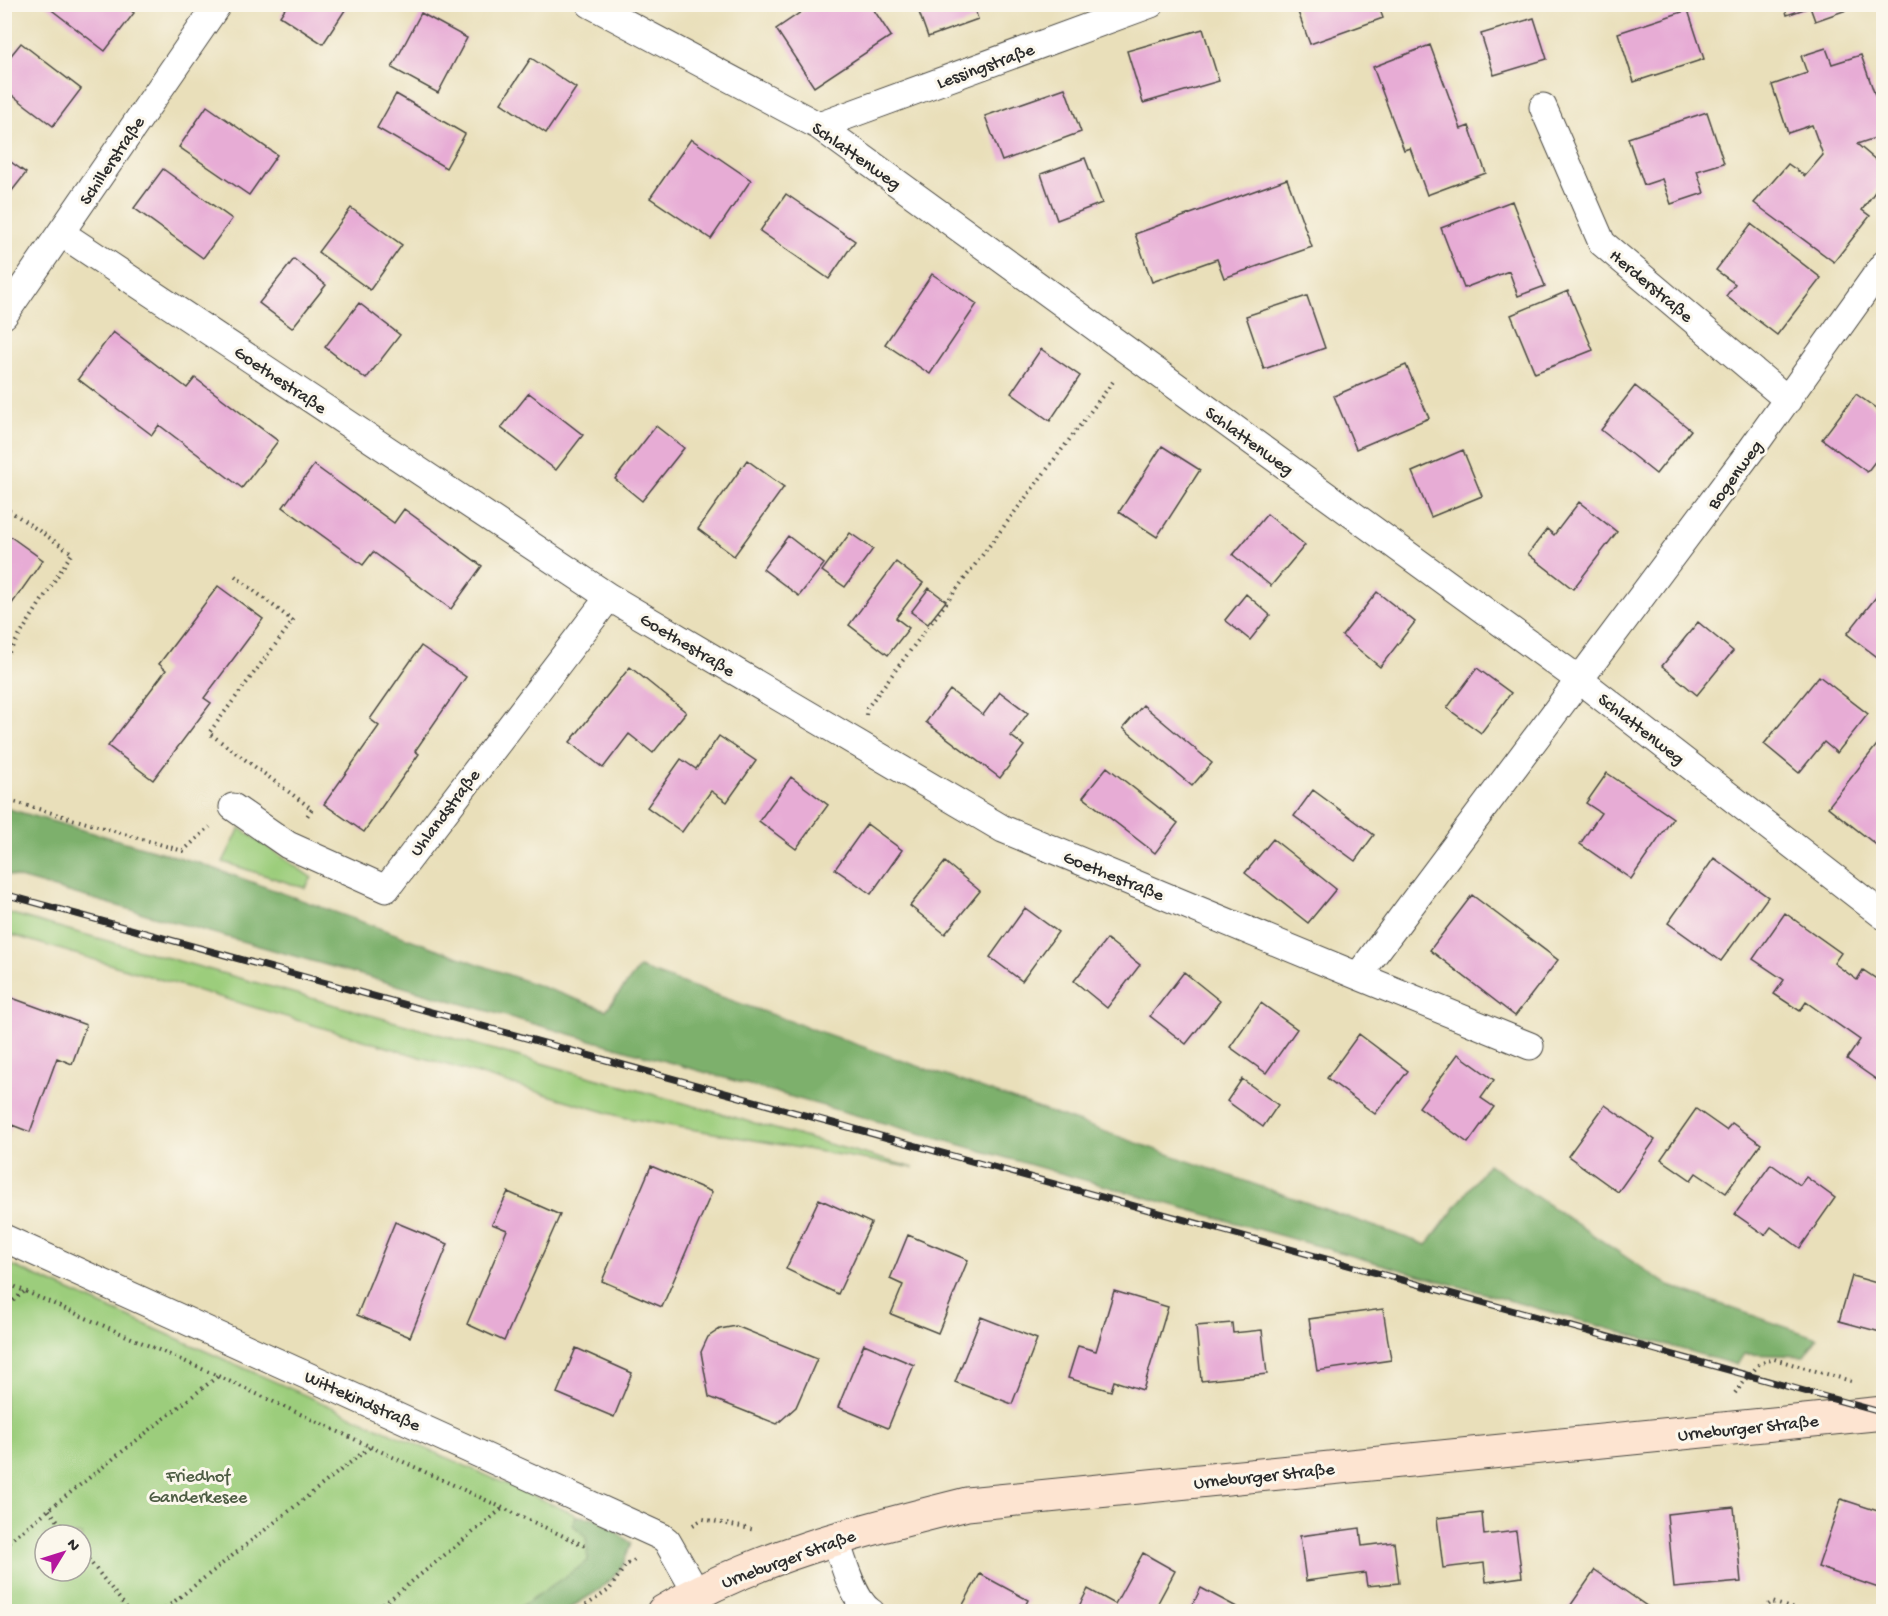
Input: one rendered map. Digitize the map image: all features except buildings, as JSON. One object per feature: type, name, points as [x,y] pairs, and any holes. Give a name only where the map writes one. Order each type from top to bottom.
[{"type":"street","name":"Schillerstraße","points":[[4,315],[13,285],[61,232],[218,4]]},
{"type":"street","name":"Schlattenweg","points":[[590,4],[819,126],[1581,681],[1884,916]]},
{"type":"street","name":"Lessingstraße","points":[[819,126],[1151,4]]},
{"type":"street","name":"Herderstraße","points":[[1543,107],[1602,243],[1788,400]]},
{"type":"street","name":"Goethestraße","points":[[61,232],[609,597],[1003,830],[1530,1046]]},
{"type":"street","name":"Bogenweg","points":[[1581,681],[1788,400],[1884,264]]},
{"type":"street","name":"Uhlandstraße","points":[[233,807],[288,845],[386,889],[609,597]]},
{"type":"street","points":[[1358,976],[1581,681]]},
{"type":"street","name":"Wittekindstraße","points":[[4,1238],[662,1537],[667,1541],[696,1592]]},
{"type":"street","name":"Urneburger Straße","points":[[663,1611],[696,1592],[835,1538],[968,1504],[1884,1413]]},
{"type":"street","points":[[835,1538],[853,1586],[864,1608],[871,1611]]},
{"type":"path","points":[[859,745],[867,708],[1134,355]]},
{"type":"path","points":[[4,507],[72,554],[4,660]]},
{"type":"path","points":[[235,576],[293,621],[209,733],[312,809],[288,845]]},
{"type":"path","points":[[4,800],[183,851],[233,807]]},
{"type":"path","points":[[4,1282],[218,1376],[585,1545]]},
{"type":"path","points":[[4,1308],[25,1291]]},
{"type":"path","points":[[4,1545],[218,1376]]},
{"type":"path","points":[[161,1611],[370,1447]]},
{"type":"path","points":[[374,1611],[502,1508]]},
{"type":"path","points":[[49,1510],[59,1523]]},
{"type":"path","points":[[93,1565],[130,1611]]},
{"type":"path","points":[[1759,1611],[1772,1602],[1803,1611]]},
{"type":"green space","points":[[5,808],[199,863],[606,1010],[639,968],[1427,1245],[1488,1164],[1669,1286],[1817,1338],[1804,1356],[1744,1354],[1737,1365],[5,874]]},
{"type":"green space","points":[[240,828],[312,878],[305,888],[223,862]]},
{"type":"green space","points":[[4,912],[914,1168],[622,1117],[5,933]]},
{"type":"green space","name":"Friedhof Ganderkesee","points":[[4,1262],[617,1533],[554,1611],[5,1611]]},
{"type":"green space","points":[[576,1516],[598,1518],[631,1543],[624,1563],[599,1590],[565,1611],[513,1612],[588,1561],[586,1537],[573,1525]]},
{"type":"railway","points":[[4,894],[1884,1413]]}]
